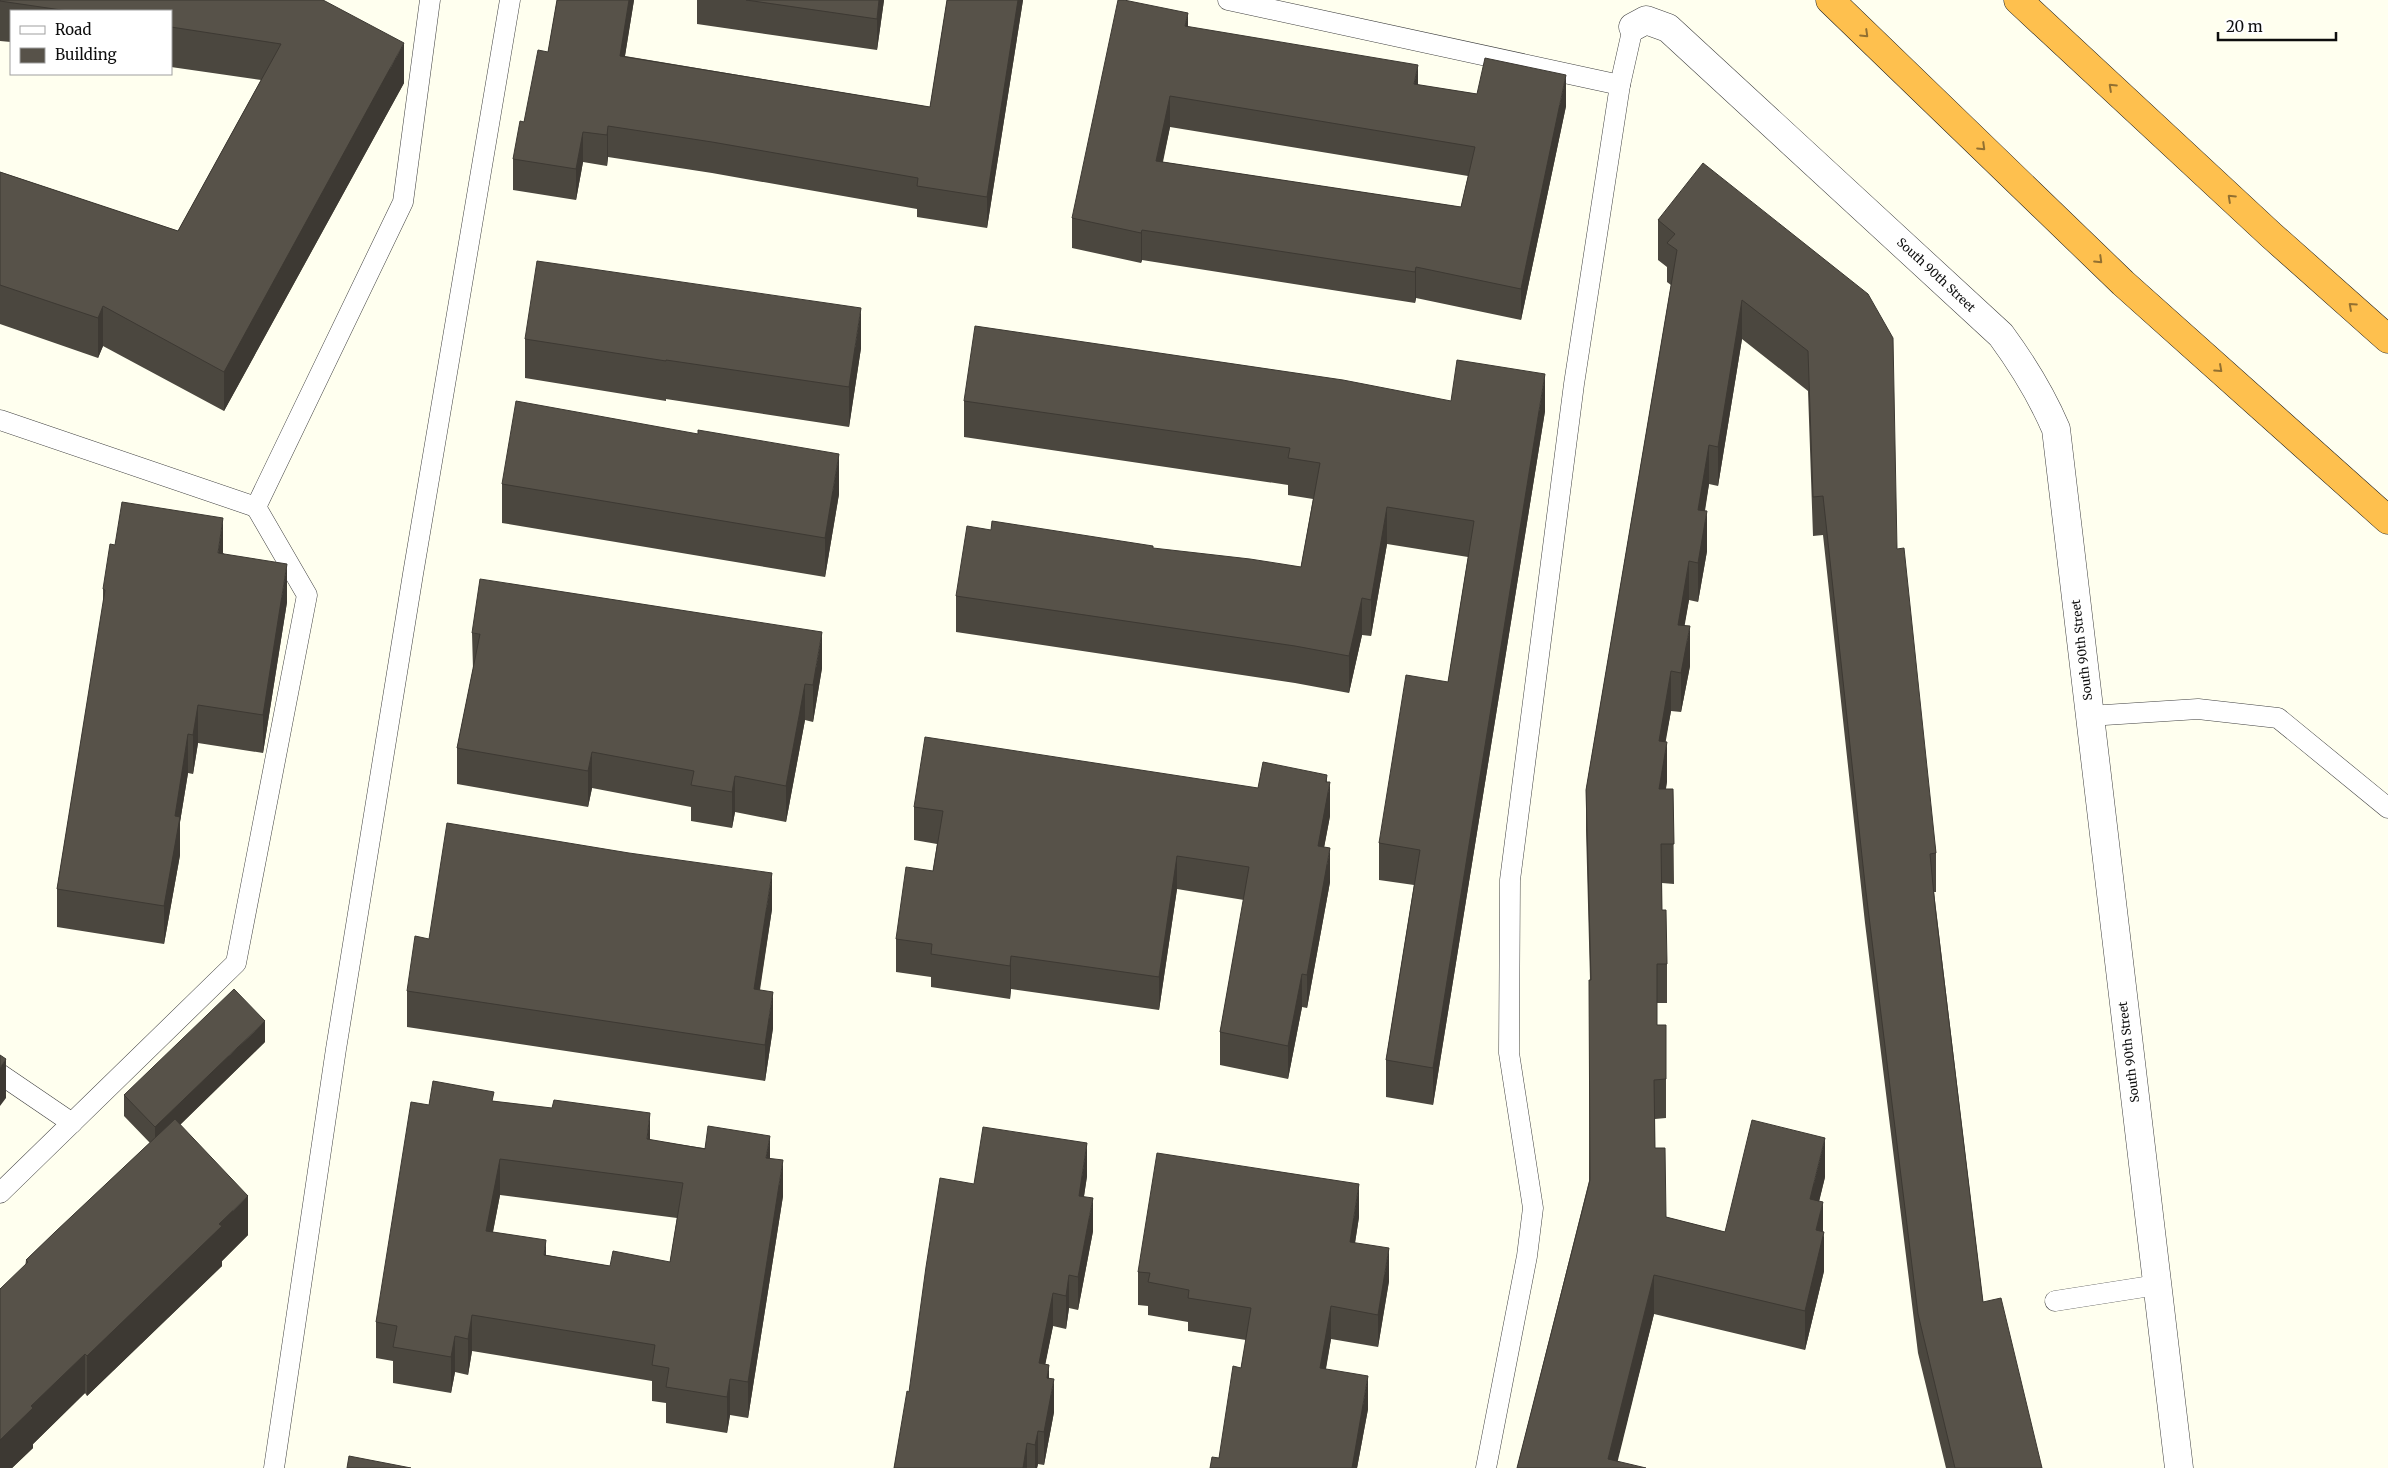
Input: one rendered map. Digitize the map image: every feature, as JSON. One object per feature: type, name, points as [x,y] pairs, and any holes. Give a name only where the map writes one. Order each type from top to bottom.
[{"type":"highway","points":[[1830,0],[2123,283],[2388,520]]},
{"type":"highway","points":[[2018,0],[2271,235],[2388,339]]},
{"type":"street","name":"South 90th Street","points":[[1633,27],[1646,20],[1668,28],[2001,335],[2026,368],[2045,402],[2056,429],[2179,1468]]},
{"type":"lane","points":[[256,507],[403,202],[430,0]]},
{"type":"lane","points":[[274,1468],[338,1039],[411,584],[510,0]]},
{"type":"lane","points":[[1228,0],[1620,85]]},
{"type":"lane","points":[[1486,1468],[1527,1256],[1533,1208],[1509,1053],[1510,880],[1574,384],[1620,85],[1633,27]]},
{"type":"lane","points":[[0,420],[256,507],[307,595],[236,963],[0,1193]]},
{"type":"lane","points":[[2090,716],[2198,708],[2278,718],[2388,808]]},
{"type":"lane","points":[[0,1074],[72,1123]]},
{"type":"lane","points":[[2055,1301],[2157,1285]]},
{"type":"building","points":[[323,0],[404,43],[224,372],[103,306],[98,318],[0,285],[0,172],[178,231],[281,44],[172,27],[172,10],[61,10],[0,1]]},
{"type":"building","points":[[557,0],[629,0],[620,56],[930,107],[947,0],[1018,0],[987,197],[917,186],[918,178],[608,126],[607,135],[583,132],[576,169],[513,159],[520,121],[524,122],[538,50],[548,52]]},
{"type":"building","points":[[746,0],[879,0],[877,19]]},
{"type":"building","points":[[1118,0],[1188,13],[1185,26],[1418,65],[1414,84],[1477,94],[1485,58],[1566,75],[1521,289],[1416,267],[1415,272],[1142,230],[1141,233],[1072,218]],"holes":[[[1170,96],[1475,147],[1461,207],[1156,161]]]},
{"type":"building","points":[[1703,163],[1868,294],[1893,338],[1897,549],[1904,548],[1936,853],[1930,854],[1935,906],[1983,1302],[2001,1298],[2042,1468],[1955,1468],[1918,1314],[1865,884],[1823,496],[1813,497],[1808,351],[1742,300],[1718,447],[1709,445],[1698,510],[1707,511],[1698,563],[1689,561],[1678,625],[1690,626],[1681,673],[1671,671],[1659,741],[1667,742],[1659,789],[1673,789],[1674,844],[1661,844],[1662,910],[1666,910],[1667,964],[1657,964],[1657,1025],[1666,1025],[1666,1079],[1654,1080],[1655,1148],[1665,1148],[1666,1217],[1725,1232],[1752,1120],[1825,1138],[1810,1199],[1823,1202],[1816,1230],[1824,1232],[1805,1311],[1654,1275],[1608,1459],[1646,1468],[1517,1468],[1590,1180],[1589,980],[1591,980],[1586,790],[1677,250],[1667,243],[1675,234],[1658,220]]},
{"type":"building","points":[[537,261],[861,308],[849,387],[525,339]]},
{"type":"building","points":[[975,326],[1343,380],[1451,401],[1457,360],[1545,374],[1433,1068],[1386,1060],[1420,850],[1379,843],[1406,675],[1448,682],[1474,521],[1387,507],[1371,600],[1362,598],[1349,656],[1295,646],[956,596],[967,526],[991,530],[992,521],[1153,546],[1153,548],[1301,567],[1320,463],[1288,458],[1290,448],[964,401]]},
{"type":"building","points":[[516,401],[698,434],[698,430],[839,454],[825,538],[502,484]]},
{"type":"building","points":[[122,502],[223,518],[218,553],[287,564],[263,715],[198,705],[193,735],[188,734],[175,816],[180,817],[164,906],[57,889],[105,590],[103,589],[110,544],[115,545]]},
{"type":"building","points":[[480,579],[822,632],[813,685],[805,684],[786,786],[735,776],[732,792],[691,785],[694,771],[592,752],[588,771],[457,748],[480,634],[472,633]]},
{"type":"building","points":[[925,737],[1258,788],[1263,762],[1327,775],[1326,782],[1330,782],[1318,846],[1330,848],[1307,975],[1302,974],[1288,1046],[1220,1032],[1249,867],[1177,856],[1159,977],[1011,956],[1010,966],[931,954],[932,944],[896,939],[906,867],[933,871],[943,811],[914,807]]},
{"type":"building","points":[[447,823],[629,853],[772,873],[754,989],[773,992],[765,1045],[407,991],[415,936],[429,939]]},
{"type":"building","points":[[234,989],[265,1021],[155,1127],[124,1095]]},
{"type":"building","points":[[0,1055],[6,1059],[0,1068]]},
{"type":"building","points":[[433,1081],[494,1092],[492,1101],[552,1108],[554,1100],[650,1113],[647,1139],[705,1149],[708,1126],[770,1136],[766,1158],[783,1160],[748,1382],[730,1379],[727,1397],[666,1387],[669,1368],[652,1365],[655,1345],[472,1315],[468,1339],[455,1336],[451,1357],[393,1347],[397,1326],[376,1322],[411,1102],[429,1105]],"holes":[[[500,1159],[683,1183],[670,1262],[613,1251],[610,1266],[544,1255],[546,1240],[486,1231]]]},
{"type":"building","points":[[175,1119],[248,1196],[219,1224],[222,1226],[87,1356],[85,1354],[31,1406],[33,1408],[0,1440],[0,1289],[28,1262],[26,1260]]},
{"type":"building","points":[[983,1127],[1087,1143],[1079,1196],[1093,1198],[1078,1277],[1069,1275],[1066,1296],[1053,1293],[1039,1363],[1049,1365],[1047,1378],[1054,1379],[1044,1432],[1038,1431],[1035,1445],[1027,1443],[1023,1468],[894,1468],[907,1391],[909,1392],[940,1178],[974,1184]]},
{"type":"building","points":[[1157,1153],[1359,1184],[1350,1242],[1389,1248],[1378,1315],[1331,1306],[1320,1368],[1368,1376],[1352,1468],[1210,1468],[1212,1457],[1219,1458],[1233,1366],[1241,1368],[1251,1308],[1188,1298],[1189,1290],[1148,1282],[1150,1273],[1138,1272]]},
{"type":"building","points":[[349,1456],[411,1468],[347,1468]]}]
